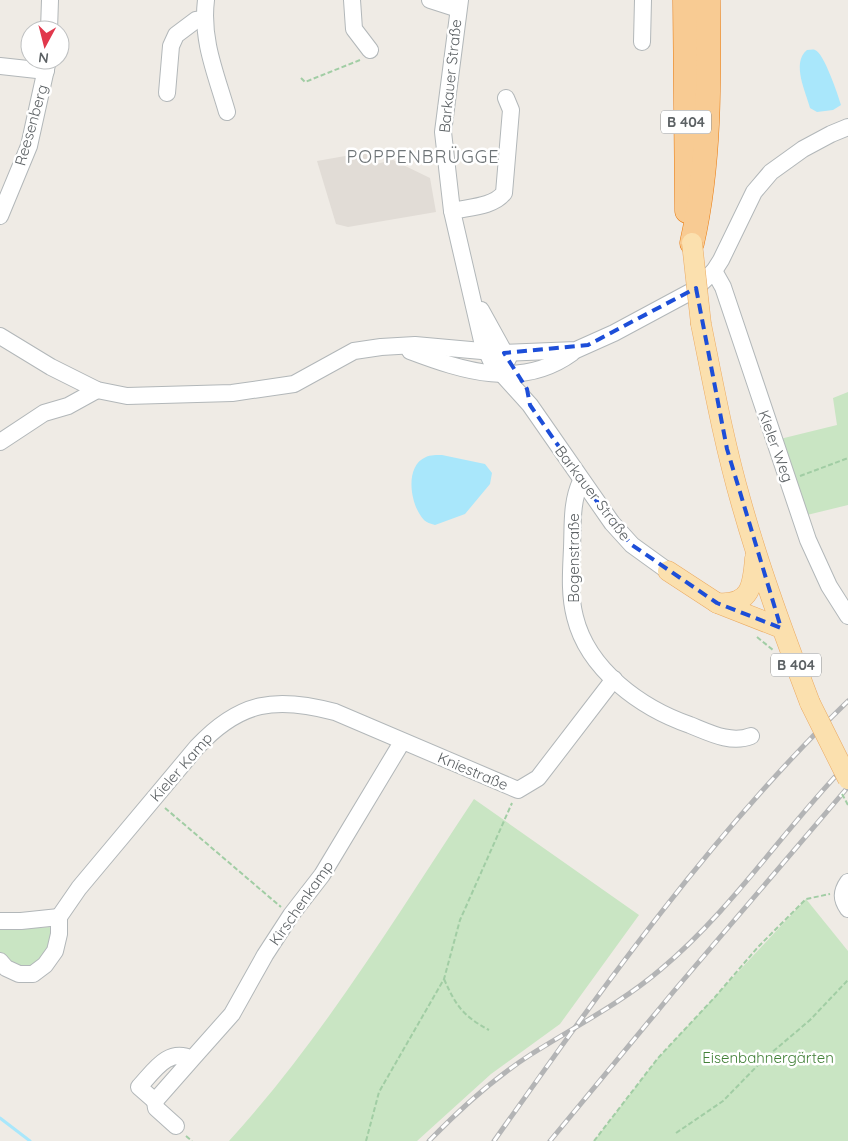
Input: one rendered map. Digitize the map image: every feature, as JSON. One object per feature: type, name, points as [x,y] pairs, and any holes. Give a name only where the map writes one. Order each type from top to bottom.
[{"type":"highway","name":"B 404","points":[[686,0],[687,211],[692,243]]},
{"type":"highway","name":"B 404","points":[[692,243],[703,179],[706,143],[708,0]]},
{"type":"main road","name":"B 404","points":[[692,243],[701,324],[727,449],[756,552],[781,628],[810,703],[848,779]]},
{"type":"main road","points":[[717,603],[737,601],[749,592],[754,577],[756,552]]},
{"type":"main road","points":[[668,571],[717,603],[739,613],[772,622],[781,628]]},
{"type":"street","points":[[49,20],[50,0]]},
{"type":"street","points":[[206,0],[203,19],[206,42],[226,112]]},
{"type":"street","points":[[352,0],[354,29],[370,50]]},
{"type":"street","points":[[430,0],[459,5]]},
{"type":"street","points":[[642,42],[643,0]]},
{"type":"street","name":"Barkauer Straße","points":[[459,5],[443,132],[452,211],[474,299],[474,314],[486,352],[500,374],[530,405],[581,481],[623,536],[668,571]]},
{"type":"street","points":[[167,93],[171,46],[176,35],[196,20],[203,19]]},
{"type":"street","points":[[0,66],[20,66]]},
{"type":"street","name":"Reesenberg","points":[[0,216],[29,146],[46,70]]},
{"type":"street","points":[[452,211],[499,200],[504,193],[511,110],[506,98]]},
{"type":"street","points":[[398,346],[465,371],[500,374],[518,373],[545,368],[558,362],[576,350],[614,333],[694,290],[714,271],[728,249],[754,192],[771,172],[815,142],[848,128]]},
{"type":"street","name":"Kieler Weg","points":[[714,271],[723,287],[766,420],[789,480],[808,540],[829,586],[848,616]]},
{"type":"street","name":"Barkauer Straße","points":[[474,299],[504,353],[527,389],[530,405]]},
{"type":"street","points":[[0,336],[51,367],[97,390],[127,396],[232,393],[294,384],[354,351],[398,346],[415,345],[504,353],[576,350]]},
{"type":"street","points":[[0,442],[44,412],[68,406],[97,390]]},
{"type":"street","name":"Bogenstraße","points":[[581,481],[573,504],[570,585],[572,605],[583,639],[596,660],[614,679],[641,701],[669,718],[739,741],[751,736]]},
{"type":"street","name":"Kniestraße","points":[[402,742],[518,790],[538,778],[614,679]]},
{"type":"street","name":"Kieler Kamp","points":[[59,917],[80,888],[154,798],[212,731],[240,712],[275,702],[306,704],[335,712],[402,742]]},
{"type":"street","name":"Kirschenkamp","points":[[176,1126],[156,1108],[155,1101],[232,1014],[265,956],[291,916],[322,876],[402,742]]},
{"type":"street","points":[[845,886],[842,898],[848,909]]},
{"type":"street","points":[[0,921],[59,917],[59,934],[55,951],[45,965],[34,974],[18,974],[6,968],[0,961]]},
{"type":"path","points":[[301,78],[305,82],[358,63],[370,50]]},
{"type":"path","points":[[789,480],[848,458]]},
{"type":"path","points":[[366,1141],[379,1092],[444,979],[460,920],[496,835],[518,790]]},
{"type":"path","points":[[154,798],[291,916]]},
{"type":"path","points":[[594,1141],[658,1058],[715,997],[758,947],[806,899],[845,886]]},
{"type":"path","points":[[444,979],[455,1003],[468,1019],[489,1030]]},
{"type":"path","points":[[676,1133],[722,1102],[763,1060],[810,1020],[848,980]]},
{"type":"highlighted area","points":[[696,288],[727,449],[781,628],[717,603],[632,545],[612,523],[530,405],[527,389],[504,353],[588,345]]},
{"type":"shaded area","points":[[373,151],[376,164],[393,160],[430,178],[436,212],[348,227],[336,224],[317,161]]},
{"type":"green space","points":[[848,392],[848,505],[807,515],[780,439],[837,425],[833,398]]},
{"type":"green space","points":[[474,799],[639,915],[560,1024],[491,1074],[417,1141],[229,1141],[328,1018]]},
{"type":"green space","name":"Eisenbahnergärten","points":[[806,899],[848,951],[848,1141],[594,1141],[658,1058]]},
{"type":"green space","points":[[51,927],[52,947],[30,969],[8,965],[0,953],[0,930]]},
{"type":"water","points":[[807,50],[814,50],[819,53],[830,75],[841,105],[833,110],[817,112],[810,108],[800,70],[802,56]]},
{"type":"water","points":[[442,455],[485,464],[492,473],[490,484],[465,514],[435,525],[425,521],[415,505],[412,477],[414,469],[419,462],[428,456]]},
{"type":"waterway","points":[[0,1118],[30,1141]]},
{"type":"railway","points":[[494,1141],[618,969],[705,858],[798,751],[848,701]]},
{"type":"railway","points":[[429,1141],[465,1106],[503,1074],[530,1055],[629,994],[686,947],[734,896],[801,815],[848,763]]},
{"type":"railway","points":[[550,1141],[674,991],[848,787]]},
{"type":"district","name":"POPPENBRÜGGE","points":[[423,156]]}]
